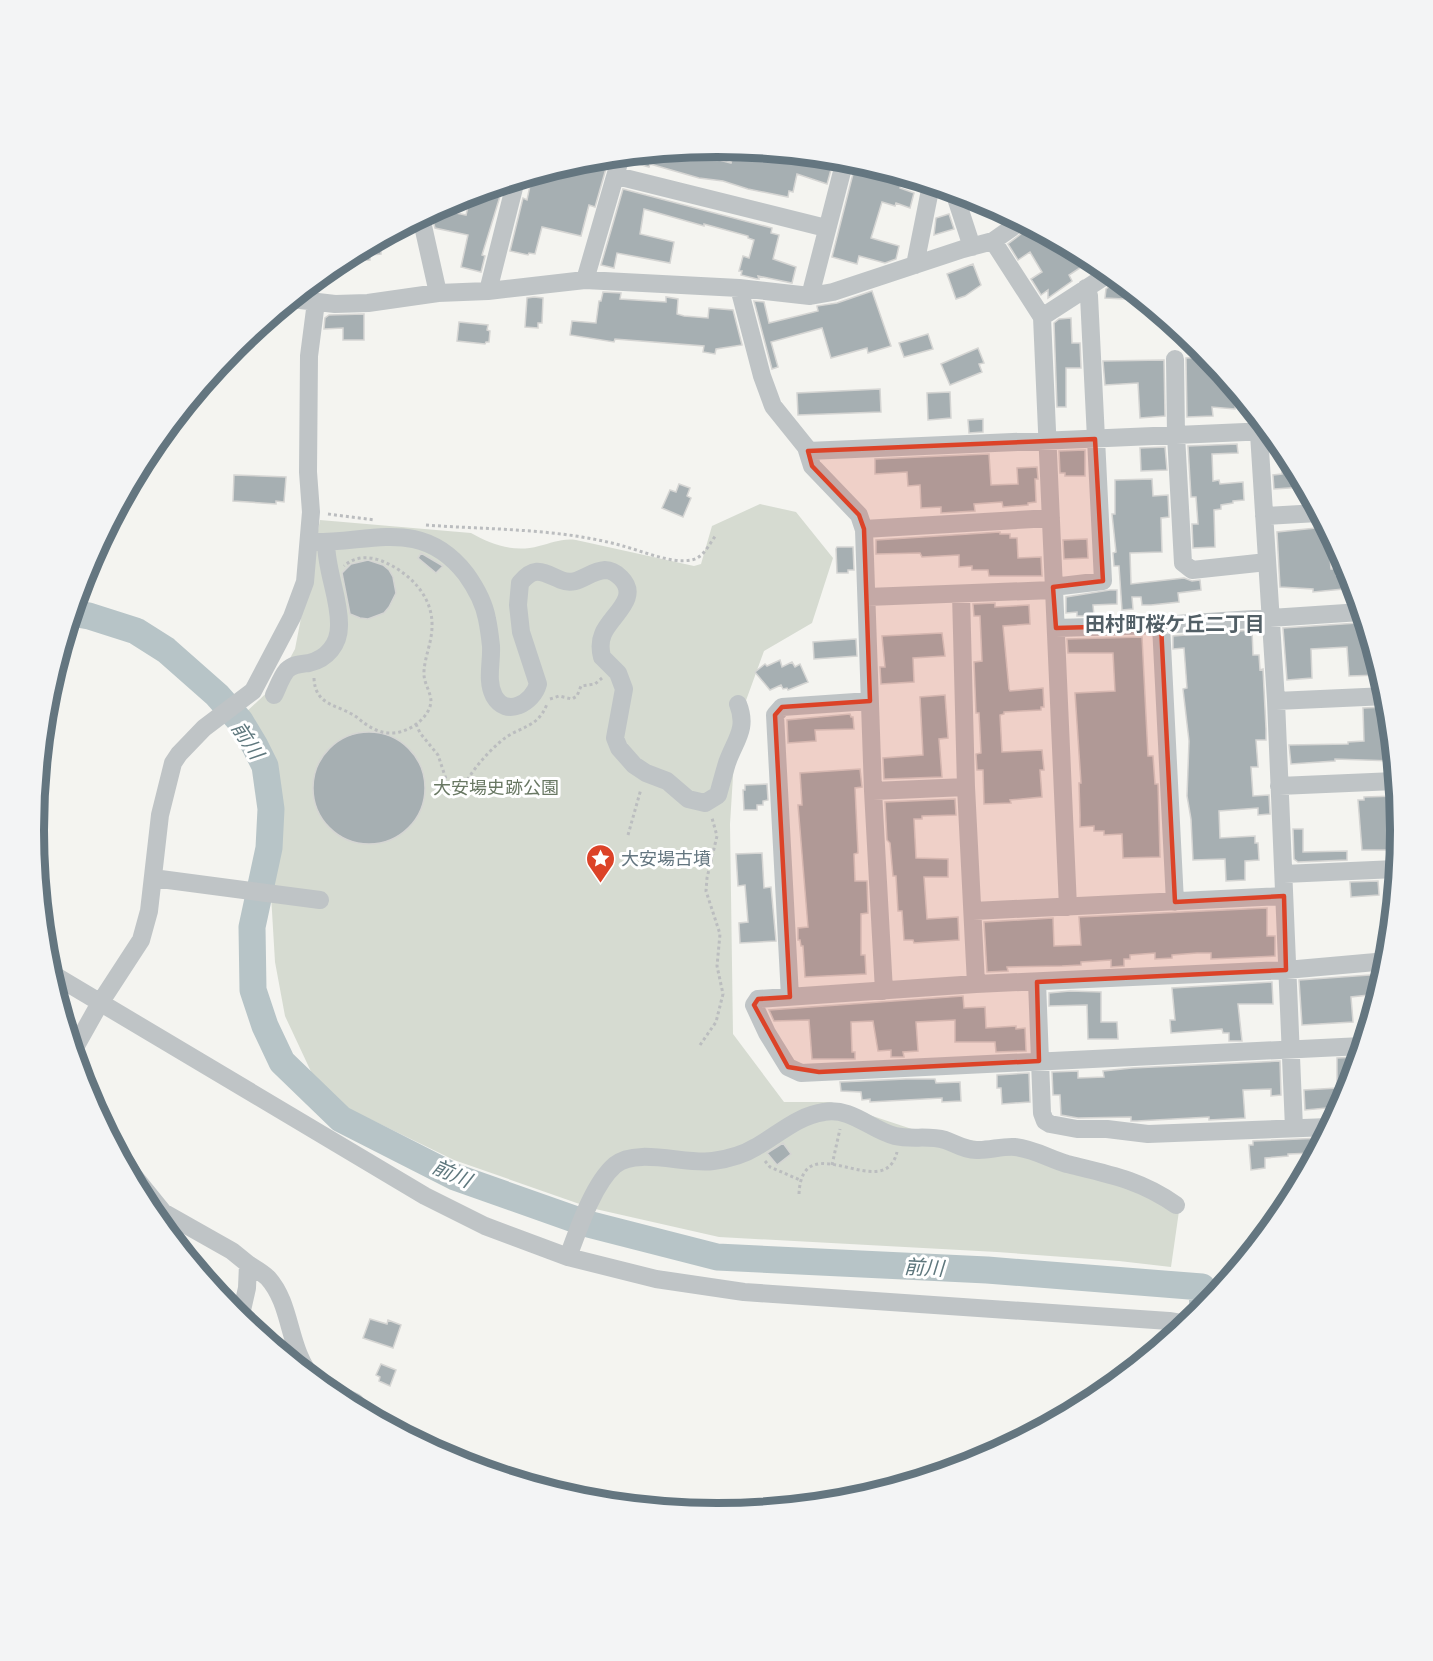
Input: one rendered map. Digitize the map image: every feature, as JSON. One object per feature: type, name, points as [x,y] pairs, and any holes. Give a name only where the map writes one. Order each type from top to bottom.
[{"type":"street","points":[[585,280],[619,165]]},
{"type":"street","points":[[810,296],[842,169]]},
{"type":"street","points":[[617,176],[826,228]]},
{"type":"street","points":[[488,291],[514,189]]},
{"type":"street","points":[[915,265],[930,192]]},
{"type":"street","points":[[957,203],[972,247]]},
{"type":"street","points":[[423,225],[438,293]]},
{"type":"street","points":[[303,300],[335,304],[369,303],[438,293],[488,291],[585,280],[739,288],[810,296],[833,292],[993,241],[1013,227]]},
{"type":"street","points":[[993,241],[1042,317],[1068,907]]},
{"type":"street","points":[[1042,317],[1101,279]]},
{"type":"street","points":[[739,288],[759,364],[773,406],[808,451],[812,465],[859,515],[864,529],[873,791],[884,992]]},
{"type":"street","points":[[867,597],[1053,589],[1103,581],[1089,296],[1086,288]]},
{"type":"street","points":[[274,695],[292,666],[315,661],[328,653],[338,636],[340,625],[327,562],[318,542],[311,512],[308,472],[309,356],[316,302]]},
{"type":"street","points":[[1175,359],[1176,435],[1183,563],[1192,570],[1267,562]]},
{"type":"street","points":[[808,451],[1176,435],[1254,427]]},
{"type":"street","points":[[1261,437],[1276,701],[1294,1128]]},
{"type":"street","points":[[1264,516],[1309,513]]},
{"type":"street","points":[[864,529],[1051,518]]},
{"type":"street","points":[[318,542],[373,537],[407,537],[429,544],[456,562],[483,603],[489,633],[492,691],[500,703],[516,707],[530,699],[536,692],[537,684],[521,632],[518,605],[520,583],[533,572],[540,571],[568,582],[579,581],[605,570],[612,571],[627,585],[628,594],[623,605],[606,626],[600,649],[602,657],[618,673],[624,689],[615,738],[626,757],[646,773],[667,781],[688,799],[705,803],[718,795],[728,760],[742,728],[743,720],[738,704]]},
{"type":"street","points":[[78,1043],[100,1003],[141,940],[147,920],[160,815],[173,763],[194,738],[226,710],[254,692],[292,617],[318,542]]},
{"type":"street","points":[[961,594],[966,787],[975,984]]},
{"type":"street","points":[[1056,628],[1353,613]]},
{"type":"street","points":[[1161,624],[1175,902]]},
{"type":"street","points":[[1276,701],[1376,696]]},
{"type":"street","points":[[790,997],[775,715],[782,707],[870,701]]},
{"type":"street","points":[[1279,786],[1388,781]]},
{"type":"street","points":[[873,791],[966,787]]},
{"type":"street","points":[[1284,874],[1388,869]]},
{"type":"street","points":[[153,878],[320,900]]},
{"type":"street","points":[[973,911],[1284,896]]},
{"type":"street","points":[[1354,1046],[819,1072],[794,1071],[788,1067],[772,1041],[754,1005],[758,999],[975,984],[1286,970],[1377,962]]},
{"type":"street","points":[[60,979],[425,1196],[485,1226],[568,1257],[656,1279],[744,1292],[1174,1323]]},
{"type":"street","points":[[1037,982],[1042,1113],[1045,1121],[1050,1124],[1077,1129],[1107,1129],[1148,1134],[1320,1127]]},
{"type":"street","points":[[568,1257],[584,1213],[603,1180],[616,1164],[623,1160],[638,1157],[694,1162],[711,1161],[746,1152],[804,1117],[824,1112],[844,1113],[896,1136],[936,1138],[974,1150],[1013,1147],[1029,1150],[1067,1164],[1127,1179],[1176,1205]]},
{"type":"street","points":[[161,1209],[232,1251],[268,1278],[284,1308],[297,1356]]},
{"type":"street","points":[[243,1308],[248,1288],[248,1264]]},
{"type":"path","points":[[311,512],[385,521]]},
{"type":"path","points":[[418,524],[563,534],[599,539],[685,561],[700,556],[716,535]]},
{"type":"path","points":[[315,661],[315,687],[320,697],[347,711],[370,728],[389,733],[404,730],[416,724],[429,709],[431,698],[423,672],[430,645],[432,620],[431,612],[421,591],[411,579],[396,568],[368,557],[347,563],[331,580]]},
{"type":"path","points":[[461,790],[469,775],[499,742],[540,719],[549,700],[559,696],[572,699],[577,696],[581,686],[594,684],[602,679],[609,665]]},
{"type":"path","points":[[416,724],[420,734],[438,755],[448,785]]},
{"type":"path","points":[[628,835],[646,773]]},
{"type":"path","points":[[700,1045],[716,1022],[723,994],[717,966],[720,934],[706,885],[717,836],[714,820],[705,803]]},
{"type":"path","points":[[832,1165],[844,1113]]},
{"type":"path","points":[[772,1136],[773,1141],[763,1154],[765,1163],[800,1180]]},
{"type":"path","points":[[799,1194],[800,1180],[804,1172],[811,1166],[821,1163],[865,1172],[885,1170],[894,1160],[897,1149],[896,1136]]},
{"type":"highlighted area","points":[[1095,439],[1103,581],[1053,587],[1056,628],[1161,625],[1175,902],[1284,896],[1286,970],[1037,982],[1039,1061],[819,1072],[788,1067],[754,1005],[758,999],[790,997],[775,715],[782,707],[870,701],[864,529],[859,515],[812,466],[808,451]]},
{"type":"green space","name":"大安場史跡公園","points":[[760,504],[796,512],[833,558],[812,623],[764,651],[736,728],[730,824],[733,1034],[784,1102],[830,1102],[924,1133],[1009,1146],[1180,1204],[1171,1267],[997,1252],[719,1237],[591,1208],[454,1160],[347,1108],[314,1078],[285,1016],[275,962],[269,861],[244,714],[276,684],[295,649],[320,520],[471,533],[495,544],[521,549],[562,540],[576,540],[694,566],[701,564],[712,526]]},
{"type":"building","points":[[709,157],[731,163],[733,158],[832,167],[827,184],[797,174],[793,192],[789,191],[788,197],[723,181],[699,178],[650,164],[649,167],[633,163]]},
{"type":"building","points":[[607,167],[595,207],[589,205],[581,236],[542,227],[535,254],[529,253],[528,255],[510,251],[523,198],[527,200],[530,184]]},
{"type":"building","points":[[854,171],[901,183],[900,188],[914,193],[910,208],[896,203],[895,206],[882,202],[871,238],[899,246],[896,259],[885,263],[859,256],[857,264],[832,257]]},
{"type":"building","points":[[623,189],[772,228],[771,233],[779,235],[773,259],[796,267],[792,283],[741,275],[742,271],[739,271],[743,256],[749,258],[754,240],[748,236],[644,209],[640,234],[674,242],[670,263],[617,253],[614,268],[601,265]]},
{"type":"building","points":[[501,193],[482,255],[485,256],[481,272],[461,267],[468,235],[435,228],[433,221],[452,212],[466,215],[468,205]]},
{"type":"building","points":[[949,214],[954,229],[934,235],[936,218]]},
{"type":"building","points":[[1023,232],[1082,266],[1069,275],[1072,281],[1048,298],[1048,290],[1041,295],[1031,279],[1042,272],[1030,252],[1018,260],[1008,244]]},
{"type":"building","points":[[381,247],[381,254],[370,255],[370,260],[360,260]]},
{"type":"building","points":[[973,264],[981,285],[956,299],[947,274]]},
{"type":"building","points":[[1110,286],[1129,299],[1105,298],[1106,289]]},
{"type":"building","points":[[872,291],[891,346],[868,353],[867,348],[831,358],[822,328],[771,342],[778,367],[772,369],[754,301],[764,302],[769,323],[818,311],[817,306],[837,303]]},
{"type":"building","points":[[603,292],[621,293],[620,299],[666,302],[666,297],[678,299],[677,314],[684,316],[708,318],[709,308],[733,310],[742,345],[716,349],[715,354],[703,352],[704,346],[615,339],[614,342],[570,335],[572,321],[596,323],[599,301],[601,301]]},
{"type":"building","points":[[527,298],[543,298],[542,323],[538,323],[538,328],[525,327]]},
{"type":"building","points":[[364,314],[364,340],[343,340],[343,328],[324,329],[325,318],[329,315]]},
{"type":"building","points":[[1071,318],[1072,343],[1080,343],[1081,368],[1066,368],[1066,407],[1057,407],[1054,323],[1059,319]]},
{"type":"building","points":[[459,322],[488,325],[489,342],[485,344],[457,341]]},
{"type":"building","points":[[928,334],[933,349],[904,357],[899,343]]},
{"type":"building","points":[[978,348],[984,363],[979,364],[982,372],[950,385],[941,364]]},
{"type":"building","points":[[1186,358],[1194,358],[1236,404],[1235,409],[1212,407],[1213,416],[1187,417]]},
{"type":"building","points":[[1164,360],[1165,416],[1140,418],[1138,383],[1105,385],[1103,361]]},
{"type":"building","points":[[880,389],[881,412],[798,415],[797,393]]},
{"type":"building","points":[[950,392],[951,418],[928,420],[927,393]]},
{"type":"building","points":[[983,419],[983,432],[969,433],[968,420]]},
{"type":"building","points":[[1237,444],[1238,453],[1212,454],[1213,481],[1219,480],[1220,484],[1243,482],[1244,500],[1221,505],[1221,509],[1214,510],[1215,547],[1193,548],[1192,524],[1198,524],[1196,497],[1191,497],[1188,446]]},
{"type":"building","points":[[1165,447],[1167,470],[1141,471],[1140,448]]},
{"type":"building","points":[[1085,450],[1085,476],[1065,476],[1065,473],[1060,473],[1059,451]]},
{"type":"building","points":[[989,454],[991,485],[1018,484],[1017,468],[1037,467],[1036,502],[1003,507],[1002,502],[974,504],[975,511],[941,513],[941,507],[921,508],[920,485],[908,486],[907,472],[875,474],[875,459]]},
{"type":"building","points":[[1281,466],[1295,488],[1274,489],[1273,475],[1282,474]]},
{"type":"building","points":[[234,475],[286,477],[284,502],[276,501],[276,504],[233,501]]},
{"type":"building","points":[[1152,479],[1153,496],[1168,495],[1169,517],[1161,518],[1162,552],[1130,553],[1131,584],[1184,578],[1192,581],[1200,580],[1201,590],[1178,593],[1179,602],[1151,605],[1142,605],[1141,597],[1132,597],[1133,609],[1122,610],[1119,566],[1114,566],[1113,553],[1116,552],[1112,514],[1115,514],[1115,480]]},
{"type":"building","points":[[679,484],[690,488],[687,496],[691,498],[683,517],[662,508],[670,490],[676,492]]},
{"type":"building","points":[[1317,528],[1330,555],[1331,569],[1336,569],[1336,575],[1339,575],[1344,589],[1313,592],[1313,589],[1280,587],[1277,532]]},
{"type":"building","points":[[1000,532],[1000,534],[1010,534],[1010,538],[1017,538],[1018,558],[1041,557],[1042,576],[989,576],[988,570],[972,570],[972,566],[959,567],[959,555],[922,557],[920,553],[876,554],[876,540]]},
{"type":"building","points":[[1087,539],[1088,558],[1064,559],[1063,540]]},
{"type":"building","points":[[837,547],[853,547],[854,570],[848,570],[848,573],[837,573]]},
{"type":"building","points":[[421,553],[443,566],[436,573],[418,558]]},
{"type":"building","points":[[368,560],[383,565],[389,570],[396,593],[384,613],[368,619],[350,614],[342,573],[351,564]]},
{"type":"building","points":[[1117,590],[1117,604],[1093,605],[1094,616],[1077,616],[1077,612],[1066,613],[1066,597]]},
{"type":"building","points":[[995,603],[995,607],[1029,605],[1030,624],[1003,626],[1009,689],[1010,691],[1043,688],[1044,707],[1041,707],[1041,710],[1004,712],[1000,715],[1002,752],[1042,750],[1044,770],[1040,770],[1042,797],[1010,800],[1011,803],[984,804],[983,770],[977,770],[976,754],[981,753],[979,713],[976,713],[974,662],[982,661],[980,616],[974,616],[973,604]]},
{"type":"building","points":[[1357,623],[1371,675],[1349,676],[1347,647],[1311,649],[1312,678],[1287,680],[1283,628]]},
{"type":"building","points":[[1252,630],[1253,655],[1259,655],[1260,670],[1263,669],[1266,729],[1266,740],[1256,740],[1258,767],[1251,767],[1253,796],[1269,795],[1270,814],[1258,815],[1258,808],[1219,811],[1220,838],[1255,836],[1255,843],[1258,843],[1259,860],[1245,861],[1245,880],[1226,881],[1225,859],[1193,860],[1191,819],[1187,796],[1189,741],[1183,689],[1187,688],[1184,648],[1173,649],[1173,636]]},
{"type":"building","points":[[942,633],[945,656],[913,658],[914,682],[881,684],[880,667],[885,667],[882,636]]},
{"type":"building","points":[[1142,637],[1148,756],[1153,756],[1155,784],[1158,784],[1160,857],[1123,858],[1122,834],[1104,835],[1104,831],[1094,831],[1094,826],[1080,827],[1079,783],[1081,783],[1075,693],[1115,691],[1113,653],[1068,653],[1067,639]]},
{"type":"building","points":[[856,639],[857,656],[814,659],[813,642]]},
{"type":"building","points":[[780,660],[782,667],[792,662],[795,667],[800,664],[808,682],[788,690],[783,689],[781,685],[770,690],[755,672],[765,664],[767,666]]},
{"type":"building","points":[[945,695],[948,738],[939,739],[942,777],[884,779],[883,758],[923,755],[920,697]]},
{"type":"building","points":[[1378,707],[1386,761],[1335,759],[1335,761],[1291,764],[1289,745],[1348,744],[1348,742],[1364,741],[1363,708]]},
{"type":"building","points":[[850,714],[853,717],[854,729],[815,730],[816,741],[788,743],[787,720]]},
{"type":"building","points":[[369,732],[390,736],[408,749],[421,767],[425,788],[421,809],[408,827],[390,840],[369,844],[348,840],[330,827],[317,809],[313,788],[317,767],[330,749],[348,736]]},
{"type":"building","points":[[860,769],[862,787],[855,788],[858,853],[854,854],[855,881],[867,881],[868,913],[861,914],[861,955],[865,955],[866,974],[805,977],[803,946],[798,940],[798,928],[808,927],[798,805],[802,805],[800,773]]},
{"type":"building","points":[[767,784],[768,800],[763,801],[763,805],[757,805],[757,810],[744,810],[745,785]]},
{"type":"building","points":[[1388,796],[1389,850],[1362,850],[1358,800],[1364,800],[1364,797]]},
{"type":"building","points":[[955,799],[956,815],[922,816],[922,819],[914,819],[916,858],[948,859],[948,877],[924,877],[927,919],[958,917],[959,940],[914,943],[913,940],[904,940],[902,911],[898,911],[896,876],[893,876],[890,843],[887,840],[885,802]]},
{"type":"building","points":[[1293,829],[1303,829],[1303,852],[1347,851],[1347,860],[1298,862],[1294,859]]},
{"type":"building","points":[[762,853],[764,888],[771,887],[776,941],[740,943],[739,923],[748,922],[745,885],[738,886],[736,854]]},
{"type":"building","points":[[1378,881],[1379,895],[1351,897],[1350,882]]},
{"type":"building","points":[[1267,908],[1267,936],[1275,936],[1275,956],[1211,959],[1211,953],[1197,953],[1155,959],[1155,953],[1130,955],[1130,959],[1124,959],[1124,966],[1111,967],[1111,960],[1081,962],[1081,965],[1007,967],[1008,971],[987,972],[984,922],[1053,918],[1054,946],[1081,945],[1079,917]]},
{"type":"building","points":[[1374,975],[1369,995],[1351,997],[1353,1022],[1302,1025],[1299,980]]},
{"type":"building","points":[[1272,982],[1273,1004],[1238,1004],[1242,1041],[1229,1041],[1229,1033],[1223,1033],[1222,1029],[1171,1033],[1170,1020],[1175,1020],[1172,988]]},
{"type":"building","points":[[1101,992],[1101,1022],[1117,1022],[1118,1039],[1088,1039],[1087,1005],[1049,1006],[1049,993]]},
{"type":"building","points":[[963,996],[964,1008],[985,1007],[986,1028],[1016,1026],[1016,1029],[1025,1028],[1026,1051],[996,1052],[995,1042],[955,1042],[955,1020],[916,1022],[918,1051],[903,1052],[904,1057],[891,1057],[891,1050],[878,1051],[873,1021],[851,1022],[852,1052],[855,1052],[855,1059],[812,1059],[809,1020],[774,1021],[769,1010]]},
{"type":"building","points":[[1350,1057],[1329,1108],[1305,1110],[1304,1090],[1337,1088],[1337,1058]]},
{"type":"building","points":[[1280,1061],[1281,1095],[1271,1096],[1271,1089],[1243,1090],[1245,1118],[1209,1120],[1209,1117],[1131,1121],[1131,1117],[1078,1118],[1061,1115],[1060,1095],[1053,1095],[1052,1072],[1078,1071],[1078,1078],[1104,1077],[1103,1071],[1132,1068]]},
{"type":"building","points":[[1029,1073],[1030,1102],[1002,1104],[1001,1088],[997,1088],[997,1075]]},
{"type":"building","points":[[935,1079],[936,1083],[960,1082],[961,1101],[942,1102],[942,1098],[870,1102],[870,1099],[862,1100],[861,1092],[841,1091],[840,1082]]},
{"type":"building","points":[[1314,1138],[1306,1153],[1265,1158],[1265,1168],[1251,1170],[1249,1145],[1253,1145],[1253,1141]]},
{"type":"building","points":[[783,1143],[791,1154],[777,1165],[767,1153]]},
{"type":"building","points":[[370,1319],[387,1324],[388,1320],[401,1325],[393,1348],[363,1338]]},
{"type":"building","points":[[381,1364],[396,1370],[390,1386],[379,1381],[380,1377],[376,1375]]},
{"type":"waterway","name":"前川","points":[[79,614],[136,631],[166,650],[217,695],[240,721],[255,746],[265,766],[271,809],[269,848],[252,927],[253,990],[265,1026],[282,1062],[341,1119],[455,1177],[588,1224],[717,1257],[987,1270],[1202,1287],[1202,1295]]},
{"type":"waterway","points":[[1202,1287],[1212,1285]]},
{"type":"place","name":"大安場古墳","points":[[600,884]]},
{"type":"district","name":"田村町桜ケ丘二丁目","points":[[1175,623]]}]
